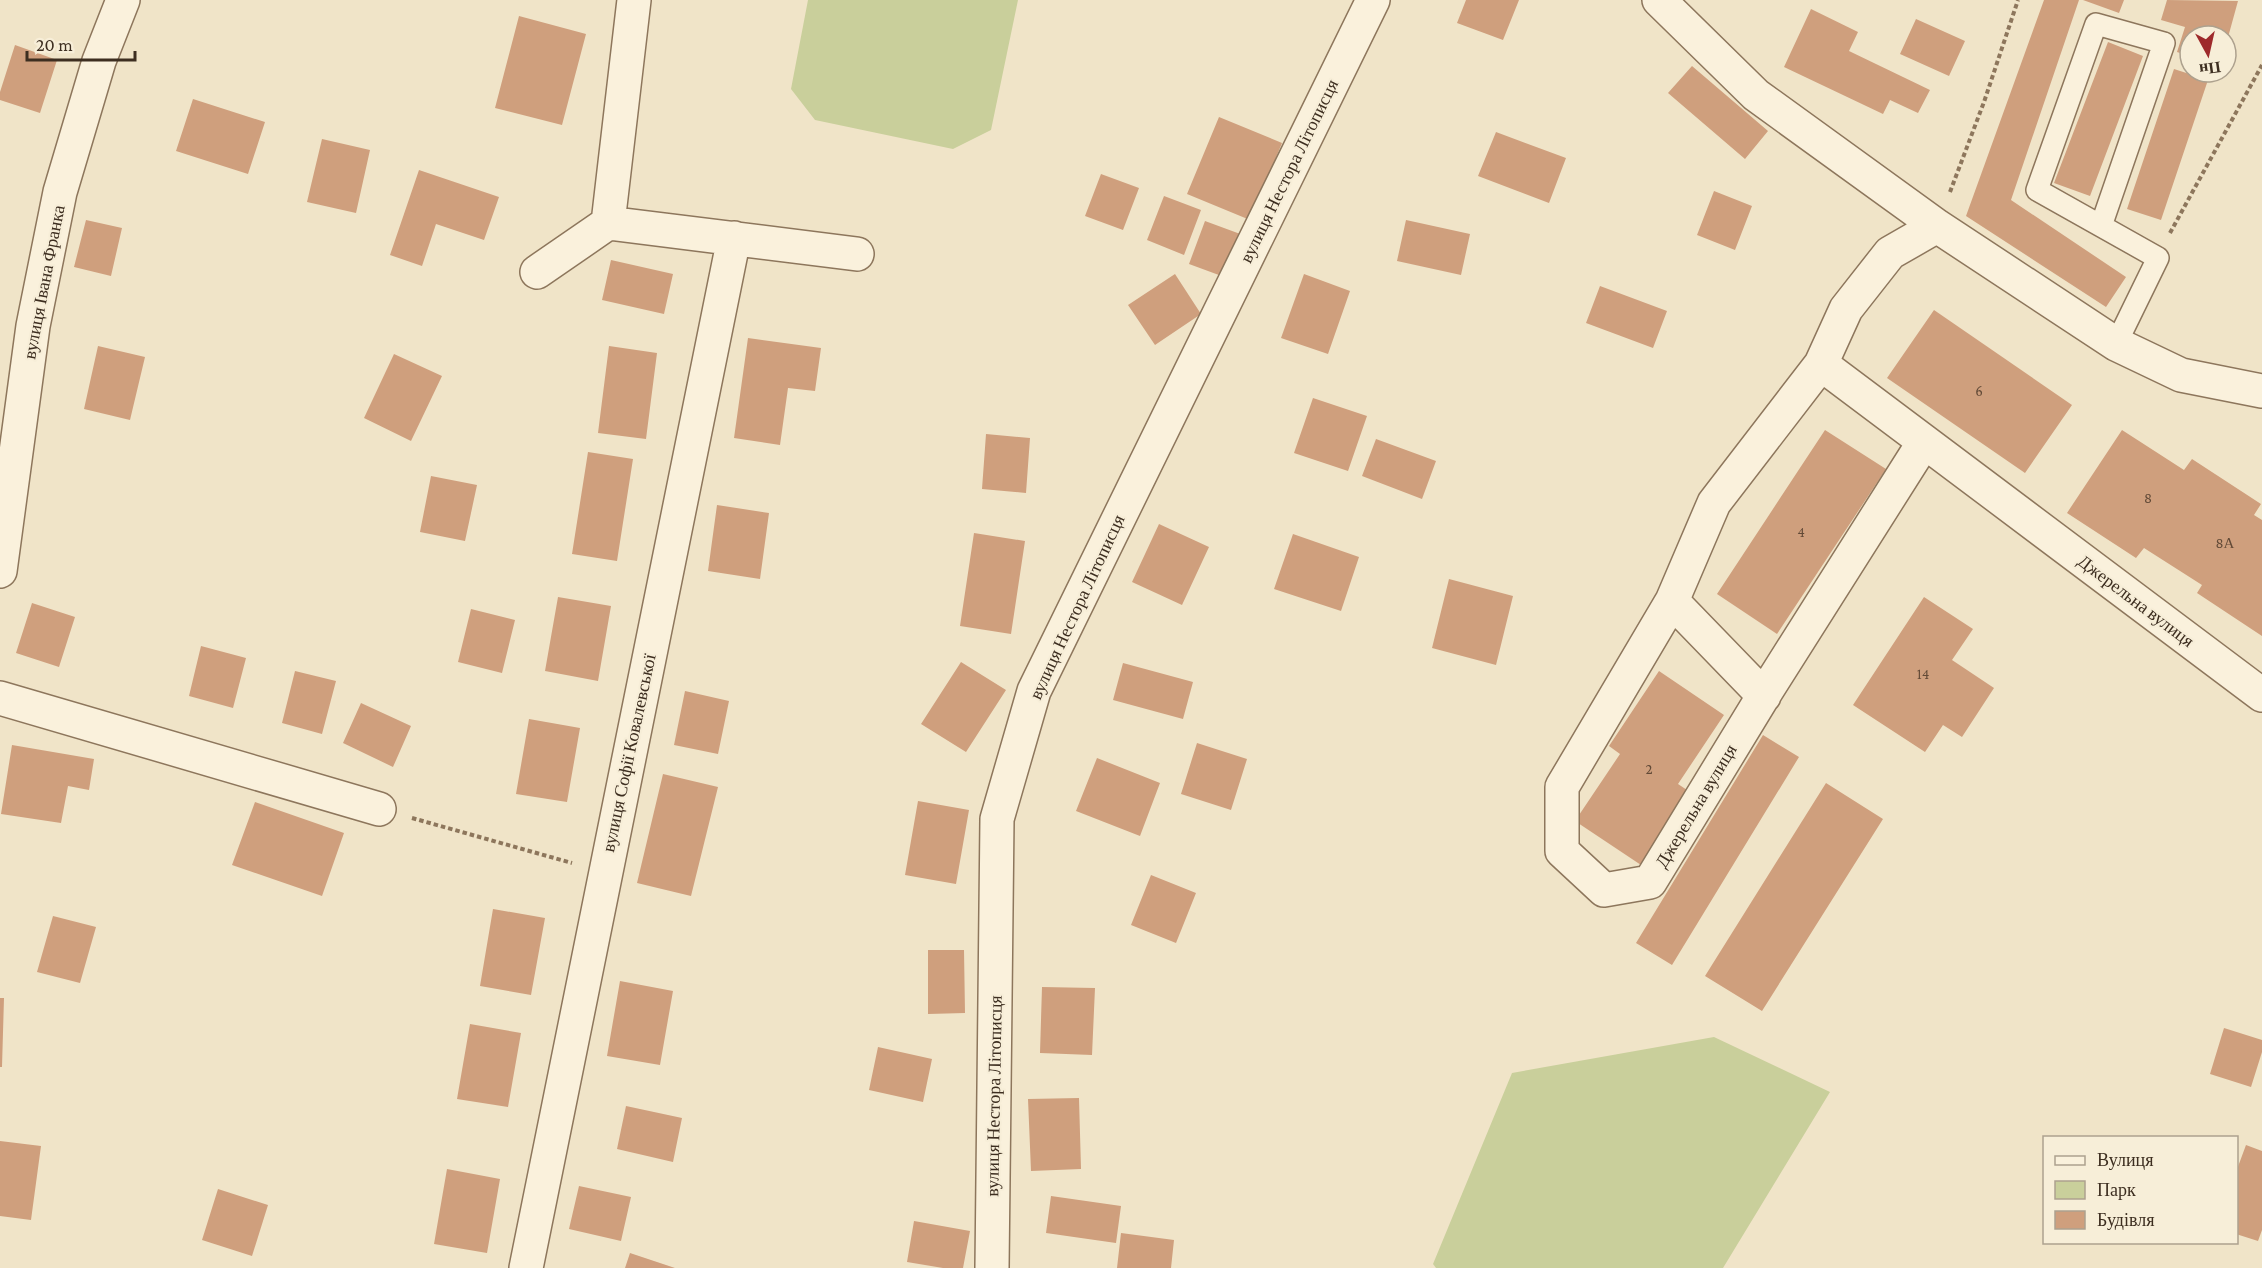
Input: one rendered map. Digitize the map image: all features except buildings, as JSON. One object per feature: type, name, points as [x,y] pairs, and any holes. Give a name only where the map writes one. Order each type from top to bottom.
[{"type":"street","name":"вулиця Івана Франка","points":[[0,572],[33,326],[60,192],[99,61],[123,0]]},
{"type":"street","name":"вулиця Нестора Літописця","points":[[993,1268],[997,819],[1034,691],[1373,0]]},
{"type":"street","points":[[1659,0],[1756,95],[1937,226],[2116,344],[2181,375],[2262,391]]},
{"type":"street","points":[[608,223],[626,1]]},
{"type":"street","points":[[537,272],[608,223],[857,254]]},
{"type":"street","name":"Джерельна вулиця","points":[[1924,442],[1650,882],[1604,890],[1562,851],[1562,787],[1672,601],[1714,503],[1821,364],[1846,309],[1890,253],[1937,226]]},
{"type":"street","name":"вулиця Софії Ковалевської","points":[[526,1268],[734,238]]},
{"type":"street","name":"Джерельна вулиця","points":[[1821,364],[2262,695]]},
{"type":"street","points":[[1672,601],[1764,696]]},
{"type":"street","points":[[0,698],[379,810]]},
{"type":"lane","points":[[2101,226],[2164,43],[2096,24],[2037,190],[2101,226],[2158,258],[2116,344]]},
{"type":"path","points":[[1937,226],[1984,102],[2018,0]]},
{"type":"path","points":[[2158,258],[2262,65]]},
{"type":"path","points":[[379,810],[605,872]]},
{"type":"green space","points":[[808,0],[1018,0],[991,130],[953,149],[815,120],[791,89]]},
{"type":"green space","points":[[1714,1037],[1830,1092],[1723,1268],[1436,1268],[1433,1264],[1512,1073]]}]
